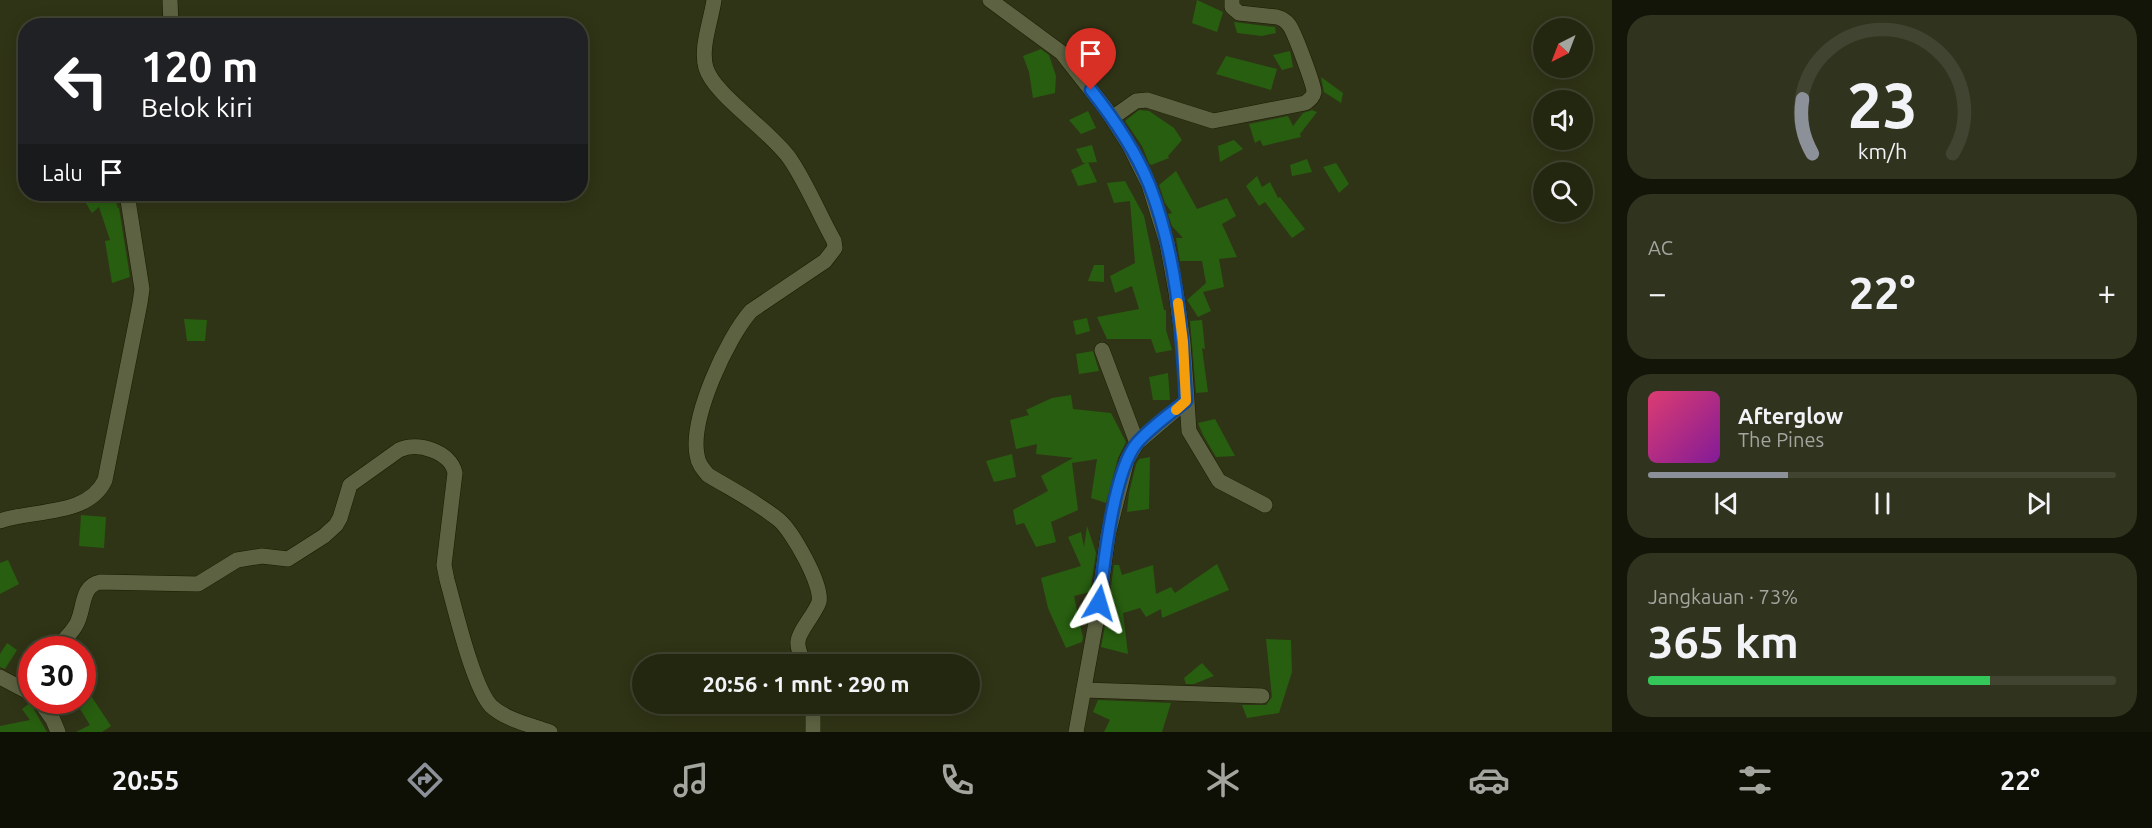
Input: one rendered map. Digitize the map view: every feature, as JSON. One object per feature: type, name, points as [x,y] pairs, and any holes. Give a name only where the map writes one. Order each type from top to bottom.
[{"type":"street","points":[[170,0],[171,18]]},
{"type":"street","points":[[714,0],[704,53],[711,80],[778,144],[790,160],[834,241],[835,248],[825,261],[751,311],[744,319],[722,357],[700,411],[696,444],[700,466],[708,475],[781,522],[810,568],[819,589],[819,601],[797,639],[801,654]]},
{"type":"street","points":[[990,0],[1062,53],[1112,118],[1129,145],[1149,185],[1167,243],[1183,342],[1189,431],[1213,473],[1225,485],[1265,505]]},
{"type":"street","points":[[1112,118],[1141,100],[1213,121],[1305,103],[1310,99],[1314,92],[1312,82],[1291,27],[1282,18],[1239,13],[1232,7],[1232,0]]},
{"type":"street","points":[[0,521],[71,507],[96,493],[105,480],[140,303],[141,289],[129,201]]},
{"type":"street","points":[[1102,350],[1137,443]]},
{"type":"street","points":[[1076,732],[1096,622],[1108,535],[1127,460],[1137,443],[1186,401]]},
{"type":"street","points":[[66,636],[79,621],[86,593],[92,585],[100,582],[198,584],[237,560],[262,556],[288,559],[324,536],[336,525],[350,485],[399,450],[405,447],[416,447],[446,457],[454,466],[444,565],[478,685],[493,707],[509,717],[550,732]]},
{"type":"street","points":[[0,677],[18,686]]},
{"type":"street","points":[[1084,690],[1262,696]]},
{"type":"street","points":[[49,714],[58,732]]},
{"type":"street","points":[[813,714],[813,732]]},
{"type":"building","points":[[1197,0],[1223,12],[1217,32],[1192,23]]},
{"type":"building","points":[[1234,22],[1275,27],[1276,33],[1262,36],[1237,33]]},
{"type":"building","points":[[1041,49],[1049,55],[1056,76],[1055,93],[1033,98],[1029,72],[1023,56]]},
{"type":"building","points":[[1290,51],[1293,67],[1282,70],[1273,55]]},
{"type":"building","points":[[1226,56],[1277,69],[1271,90],[1216,74]]},
{"type":"building","points":[[1321,77],[1343,93],[1341,103],[1324,92]]},
{"type":"building","points":[[1139,110],[1149,111],[1174,128],[1182,140],[1168,156],[1169,158],[1151,165],[1149,163],[1142,146],[1125,121]]},
{"type":"building","points":[[1312,110],[1317,112],[1300,134],[1301,137],[1263,146],[1260,140],[1255,143],[1249,124],[1288,116],[1293,126],[1303,113]]},
{"type":"building","points":[[1088,111],[1096,128],[1081,134],[1069,120]]},
{"type":"building","points":[[1234,140],[1243,149],[1220,162],[1218,146]]},
{"type":"building","points":[[1092,145],[1097,162],[1083,163],[1076,149]]},
{"type":"building","points":[[1307,159],[1312,172],[1292,176],[1290,165]]},
{"type":"building","points":[[1088,162],[1097,182],[1078,186],[1071,170]]},
{"type":"building","points":[[1336,163],[1349,184],[1339,193],[1323,167]]},
{"type":"building","points":[[1176,171],[1197,209],[1227,198],[1236,216],[1222,224],[1237,257],[1219,259],[1224,287],[1203,292],[1211,311],[1198,317],[1187,300],[1206,283],[1202,261],[1180,261],[1176,238],[1183,238],[1172,226],[1168,214],[1172,213],[1165,203],[1159,185]]},
{"type":"building","points":[[1257,176],[1262,187],[1270,182],[1278,198],[1280,197],[1305,229],[1292,238],[1265,202],[1259,206],[1246,186]]},
{"type":"building","points":[[1125,181],[1144,216],[1164,310],[1166,310],[1166,330],[1172,350],[1156,353],[1151,339],[1107,339],[1097,317],[1139,309],[1132,286],[1115,293],[1110,276],[1135,263],[1130,201],[1114,203],[1107,183]]},
{"type":"building","points":[[85,201],[116,201],[119,208],[130,277],[112,283],[105,241],[110,240],[99,207],[92,213]]},
{"type":"building","points":[[1094,265],[1104,265],[1104,282],[1088,281]]},
{"type":"building","points":[[1087,318],[1090,331],[1076,335],[1073,321]]},
{"type":"building","points":[[184,319],[207,320],[205,341],[187,341]]},
{"type":"building","points":[[1202,320],[1205,349],[1202,348],[1208,392],[1196,393],[1190,321]]},
{"type":"building","points":[[1093,351],[1099,371],[1079,374],[1076,354]]},
{"type":"building","points":[[1168,373],[1170,400],[1153,400],[1149,377]]},
{"type":"building","points":[[1071,395],[1073,409],[1111,413],[1126,442],[1118,458],[1106,503],[1091,498],[1097,459],[1072,463],[1078,510],[1051,522],[1056,542],[1036,547],[1024,523],[1016,525],[1013,510],[1048,491],[1041,476],[1073,458],[1036,454],[1037,444],[1016,449],[1010,420],[1029,415],[1026,410],[1052,398]]},
{"type":"building","points":[[1215,419],[1235,456],[1216,457],[1203,435],[1198,423]]},
{"type":"building","points":[[1012,454],[1016,477],[994,482],[986,461]]},
{"type":"building","points":[[1150,457],[1149,509],[1127,512],[1136,464],[1139,459]]},
{"type":"building","points":[[81,515],[106,517],[104,548],[79,546]]},
{"type":"building","points":[[1087,526],[1096,553],[1090,592],[1074,596],[1083,638],[1082,642],[1066,648],[1048,608],[1041,578],[1081,566],[1068,537],[1081,532],[1084,547]]},
{"type":"building","points":[[8,560],[19,584],[0,594],[0,563]]},
{"type":"building","points":[[1217,564],[1229,590],[1162,618],[1161,609],[1146,617],[1140,608],[1123,613],[1128,654],[1101,647],[1106,621],[1115,622],[1108,607],[1114,565],[1119,565],[1122,575],[1153,565],[1156,594],[1171,587],[1175,593]]},
{"type":"building","points":[[1266,639],[1291,640],[1292,672],[1279,713],[1247,718],[1242,705],[1266,705],[1272,697]]},
{"type":"building","points":[[7,643],[17,650],[5,669],[0,667],[0,654]]},
{"type":"building","points":[[1202,663],[1214,676],[1194,684],[1186,684],[1184,678]]},
{"type":"building","points":[[1098,700],[1171,703],[1162,732],[1104,732],[1110,720],[1093,712]]},
{"type":"building","points":[[96,704],[111,726],[102,732],[76,732],[90,725],[83,714],[96,714]]},
{"type":"building","points":[[26,714],[36,714],[47,732],[0,732],[0,726],[30,720]]},
{"type":"slow traffic","points":[[1176,410],[1186,401],[1183,342],[1178,303]]},
{"type":"route","points":[[1091,90],[1129,145],[1142,170],[1167,243],[1183,342],[1186,401],[1137,443],[1127,460],[1108,535],[1099,603]]}]
